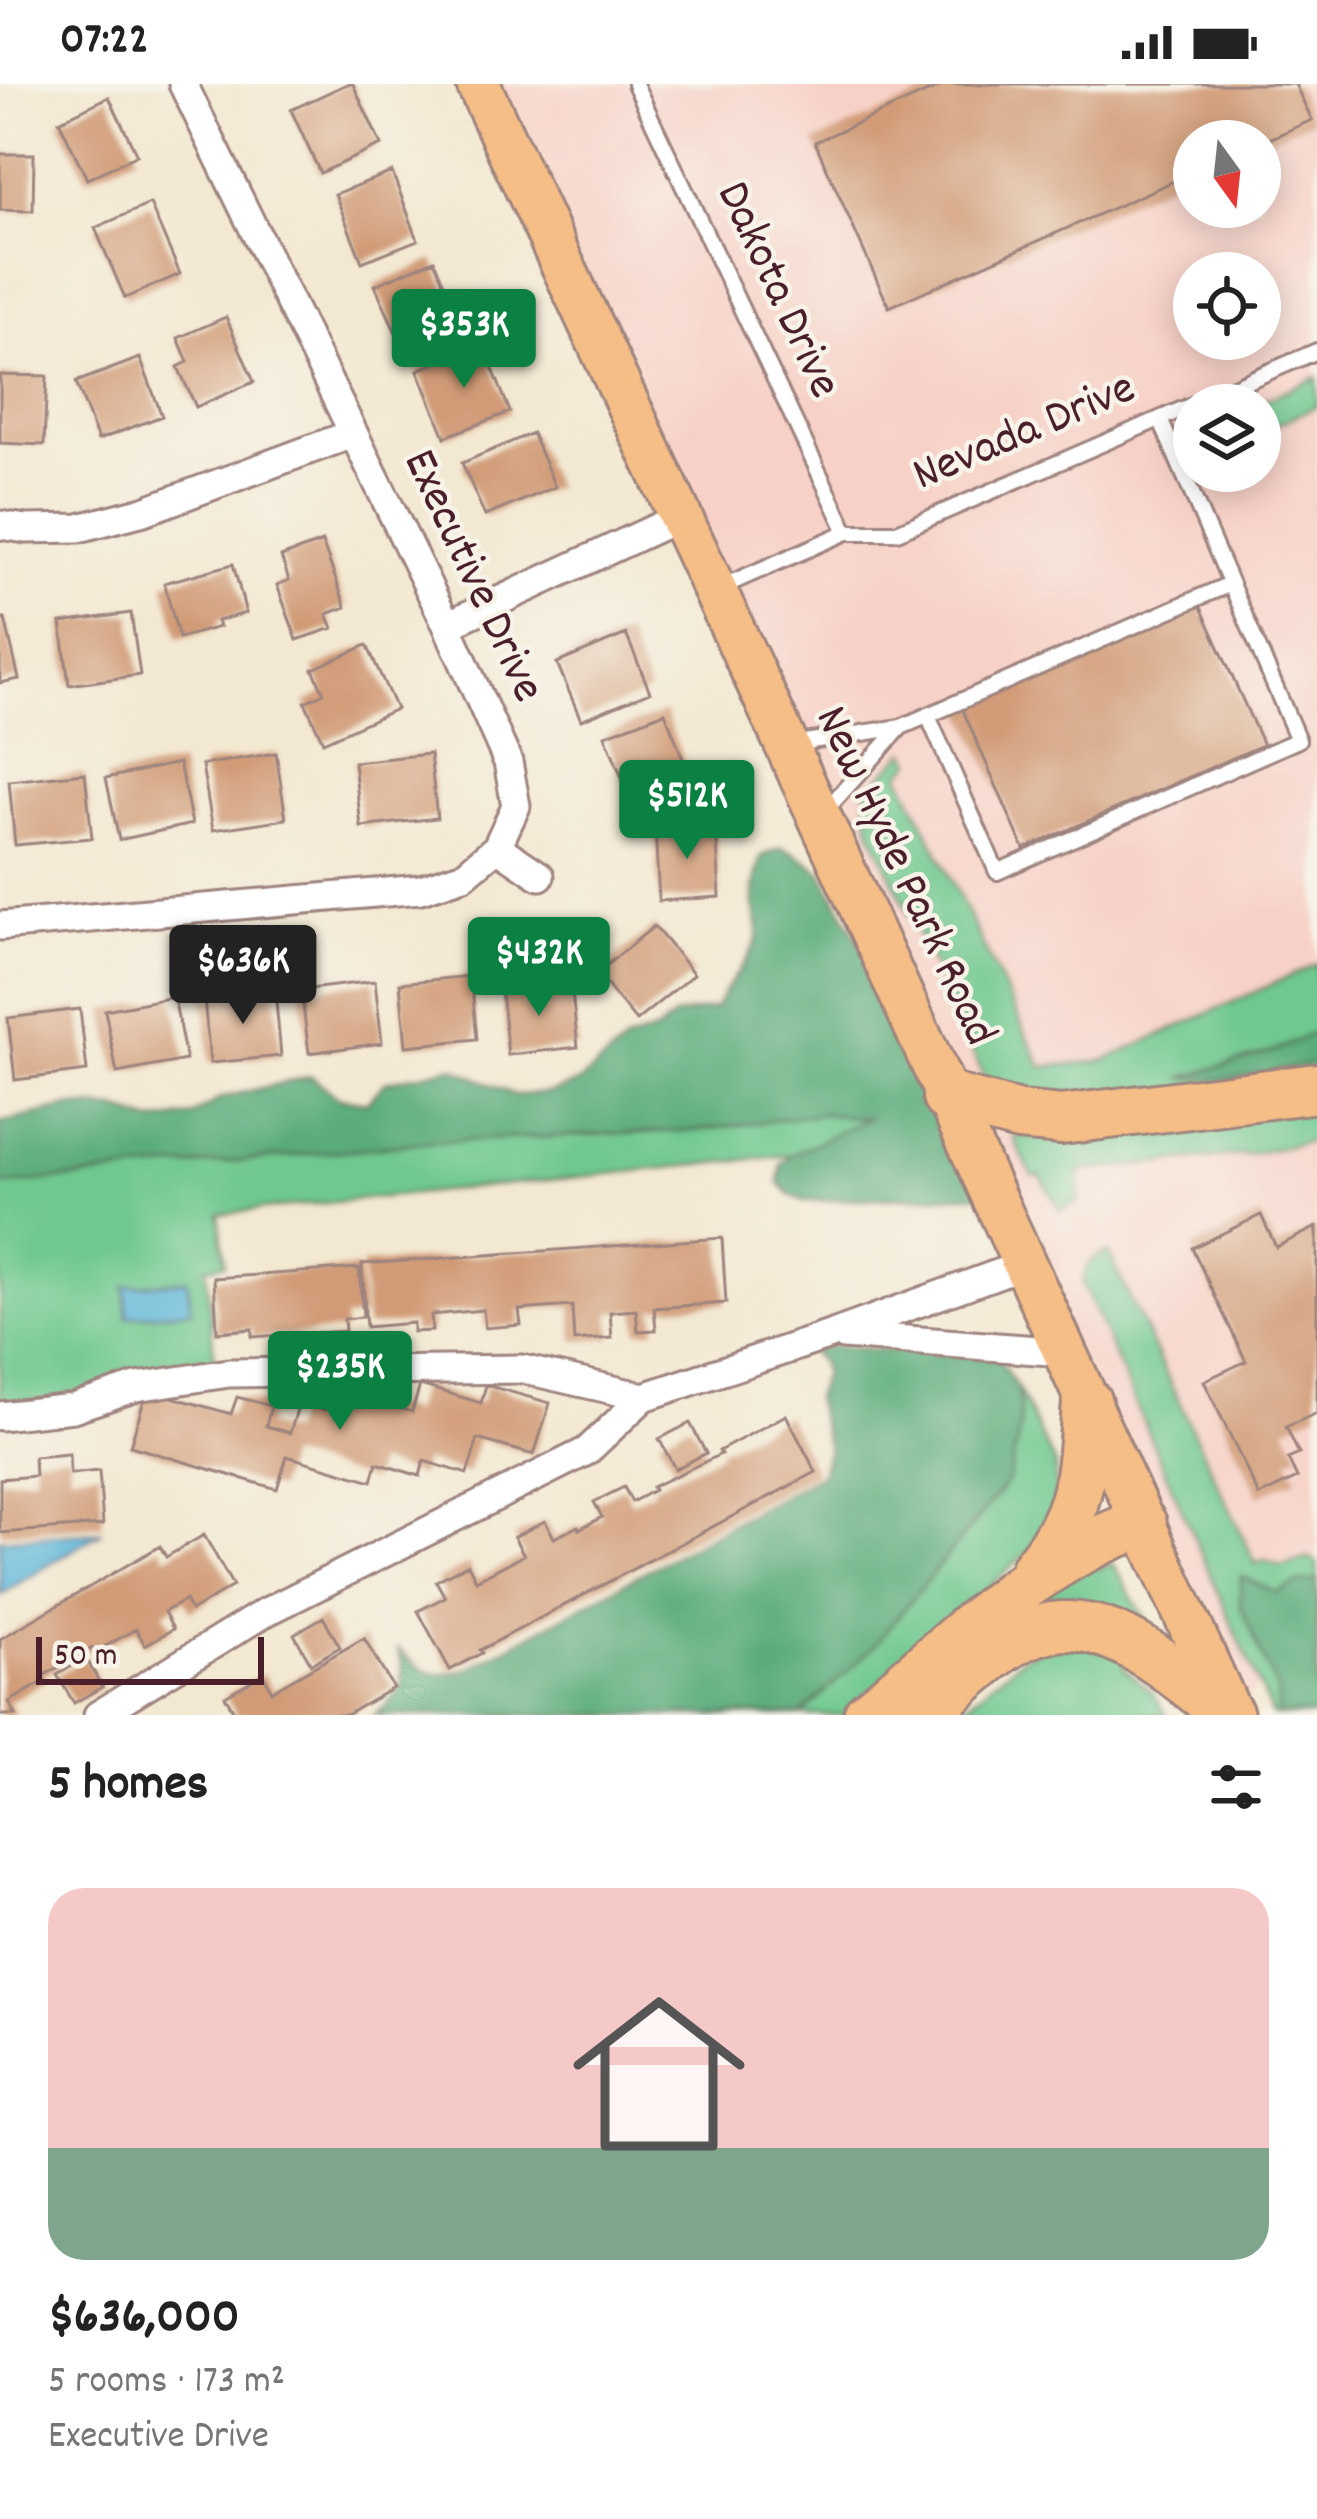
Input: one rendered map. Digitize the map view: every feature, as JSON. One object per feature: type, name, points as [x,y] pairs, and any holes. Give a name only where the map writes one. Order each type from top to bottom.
[{"type":"highway","points":[[947,1097],[1018,1116],[1061,1120],[1317,1088]]},
{"type":"highway","points":[[1012,1596],[1057,1542],[1071,1515],[1082,1468],[1088,1403]]},
{"type":"highway","points":[[868,1715],[1012,1596],[1086,1544],[1142,1524]]},
{"type":"highway","points":[[923,1715],[1008,1644],[1065,1625],[1100,1630],[1130,1642],[1230,1715]]},
{"type":"main road","name":"New Hyde Park Road","points":[[478,84],[787,745],[1230,1715]]},
{"type":"street","name":"Executive Drive","points":[[183,84],[447,625],[508,762],[516,806],[497,847]]},
{"type":"street","points":[[0,525],[79,528],[144,511],[352,434]]},
{"type":"street","points":[[447,625],[680,517]]},
{"type":"street","points":[[0,926],[421,889],[464,875],[497,847],[540,876]]},
{"type":"street","points":[[98,1715],[264,1613],[587,1451],[644,1396],[1022,1265]]},
{"type":"street","points":[[833,1334],[1063,1352]]},
{"type":"street","points":[[0,1416],[73,1408],[136,1387],[230,1373],[522,1369],[644,1396]]},
{"type":"lane","name":"Dakota Drive","points":[[635,84],[847,532]]},
{"type":"lane","name":"Nevada Drive","points":[[847,532],[897,532],[1317,352]]},
{"type":"lane","points":[[928,716],[997,872],[1298,740],[1160,419]]},
{"type":"lane","points":[[715,590],[847,532]]},
{"type":"lane","points":[[787,745],[901,727],[1230,584]]},
{"type":"lane","points":[[819,817],[901,727]]},
{"type":"shaded area","points":[[479,84],[1317,84],[1317,1610],[1235,1715]]},
{"type":"green space","points":[[1317,377],[1317,406],[1281,422],[1281,393]]},
{"type":"green space","points":[[906,751],[913,761],[900,774],[1042,1067],[1103,1061],[1317,964],[1317,1080],[1128,1103],[990,1090],[870,829],[866,791]]},
{"type":"green space","points":[[781,848],[822,872],[992,1194],[804,1201],[791,1195],[779,1182],[782,1164],[867,1118],[822,1114],[701,1130],[428,1142],[0,1185],[0,1123],[73,1106],[117,1109],[152,1122],[192,1116],[221,1098],[311,1076],[339,1098],[367,1102],[385,1082],[452,1067],[515,1095],[549,1093],[578,1083],[626,1042],[657,1031],[675,1016],[716,1008],[758,937],[754,892],[762,856]]},
{"type":"green space","points":[[1317,1027],[1317,1063],[1226,1079],[1181,1078],[1277,1050]]},
{"type":"green space","points":[[1317,1108],[1317,1140],[1251,1154],[1080,1171],[1079,1201],[1060,1210],[1040,1175],[1032,1176],[1013,1137]]},
{"type":"green space","points":[[822,1114],[869,1117],[792,1155],[219,1214],[225,1264],[206,1267],[216,1375],[0,1416],[0,1185],[428,1142],[701,1130]]},
{"type":"green space","points":[[1108,1252],[1256,1564],[1263,1560],[1281,1567],[1308,1558],[1317,1562],[1317,1715],[1272,1715],[1083,1285],[1089,1264]]},
{"type":"green space","points":[[830,1346],[998,1358],[1019,1391],[1020,1428],[1008,1481],[873,1647],[800,1715],[374,1715],[400,1686],[397,1648],[430,1672],[448,1674],[470,1668],[821,1474],[828,1448],[814,1398],[823,1374],[821,1363],[810,1351]]},
{"type":"green space","points":[[1019,1391],[1055,1465],[1057,1526],[847,1715],[800,1715],[873,1647],[1020,1428]]},
{"type":"green space","points":[[1089,1559],[1101,1568],[1113,1563],[1151,1630],[1006,1625]]},
{"type":"green space","points":[[1241,1576],[1277,1593],[1297,1583],[1317,1581],[1317,1715],[1278,1715],[1278,1692],[1240,1605]]},
{"type":"green space","points":[[1071,1641],[1128,1659],[1123,1668],[1152,1692],[1167,1715],[954,1715],[1025,1655]]},
{"type":"water","points":[[187,1280],[191,1310],[128,1317],[125,1287]]},
{"type":"water","points":[[102,1532],[0,1595],[0,1539]]},
{"type":"building","points":[[353,84],[381,145],[320,173],[291,110]]},
{"type":"building","points":[[946,84],[1295,84],[1312,120],[1281,134],[1281,120],[1173,120],[1173,181],[889,307],[815,142]]},
{"type":"building","points":[[109,97],[137,155],[87,179],[59,121]]},
{"type":"building","points":[[0,154],[34,154],[33,211],[0,210]]},
{"type":"building","points":[[392,172],[418,240],[362,262],[335,194]]},
{"type":"building","points":[[150,204],[180,274],[125,298],[95,228]]},
{"type":"building","points":[[434,260],[462,326],[404,351],[375,285]]},
{"type":"building","points":[[226,317],[254,382],[196,407],[178,367],[188,362],[178,338]]},
{"type":"building","points":[[483,344],[510,412],[445,437],[418,370]]},
{"type":"building","points":[[140,358],[162,416],[98,440],[76,382]]},
{"type":"building","points":[[0,375],[47,376],[44,445],[0,443]]},
{"type":"building","points":[[532,433],[555,487],[485,516],[462,463]]},
{"type":"building","points":[[322,542],[346,607],[327,614],[333,628],[297,640],[277,585],[289,580],[281,557]]},
{"type":"building","points":[[233,564],[246,613],[217,621],[219,627],[179,638],[164,583]]},
{"type":"building","points":[[1200,605],[1263,745],[1024,849],[962,708]]},
{"type":"building","points":[[131,613],[140,675],[69,685],[61,623]]},
{"type":"building","points":[[5,619],[19,679],[0,683],[0,620]]},
{"type":"building","points":[[626,634],[650,692],[581,720],[557,663]]},
{"type":"building","points":[[367,645],[396,709],[323,742],[305,702],[324,693],[313,669]]},
{"type":"building","points":[[665,712],[691,780],[632,803],[605,735]]},
{"type":"building","points":[[276,753],[286,819],[213,830],[202,765]]},
{"type":"building","points":[[430,754],[437,818],[361,827],[354,762]]},
{"type":"building","points":[[179,763],[192,824],[119,840],[106,778]]},
{"type":"building","points":[[85,773],[92,838],[15,845],[9,781]]},
{"type":"building","points":[[716,824],[720,897],[659,901],[655,827]]},
{"type":"building","points":[[654,926],[694,974],[636,1021],[597,973]]},
{"type":"building","points":[[471,976],[477,1039],[406,1046],[400,983]]},
{"type":"building","points":[[375,981],[382,1043],[309,1053],[301,990]]},
{"type":"building","points":[[571,984],[578,1047],[508,1055],[501,991]]},
{"type":"building","points":[[275,991],[281,1056],[210,1063],[204,998]]},
{"type":"building","points":[[174,997],[186,1060],[117,1073],[105,1010]]},
{"type":"building","points":[[80,1009],[87,1071],[15,1080],[8,1018]]},
{"type":"building","points":[[1261,1215],[1276,1247],[1317,1227],[1317,1413],[1286,1427],[1299,1454],[1288,1459],[1297,1478],[1259,1496],[1204,1381],[1246,1361],[1192,1248]]},
{"type":"building","points":[[722,1238],[726,1303],[654,1308],[656,1330],[638,1331],[636,1310],[610,1312],[612,1338],[574,1341],[572,1306],[519,1310],[521,1325],[485,1328],[483,1310],[431,1315],[432,1331],[413,1332],[413,1323],[366,1327],[362,1264]]},
{"type":"building","points":[[359,1268],[363,1317],[344,1319],[345,1331],[252,1337],[252,1329],[217,1332],[214,1278]]},
{"type":"building","points":[[420,1385],[481,1403],[486,1385],[550,1403],[534,1455],[478,1439],[467,1474],[424,1461],[420,1476],[377,1463],[372,1481],[287,1456],[277,1489],[130,1446],[147,1390],[231,1414],[237,1397],[271,1406],[266,1426],[290,1433],[299,1403],[324,1410],[331,1388],[412,1412]]},
{"type":"building","points":[[786,1415],[816,1472],[450,1670],[418,1611],[445,1597],[436,1581],[468,1564],[476,1580],[524,1555],[514,1537],[545,1521],[554,1538],[579,1529],[602,1517],[594,1502],[624,1487],[632,1502]]},
{"type":"building","points":[[690,1423],[706,1453],[675,1469],[659,1439]]},
{"type":"building","points":[[69,1454],[70,1474],[99,1471],[103,1525],[0,1533],[0,1479],[35,1476],[34,1457]]},
{"type":"building","points":[[204,1535],[233,1586],[191,1611],[185,1600],[164,1612],[173,1629],[145,1645],[136,1629],[95,1652],[92,1648],[9,1702],[16,1715],[0,1715],[0,1639],[160,1546],[166,1557]]},
{"type":"building","points":[[323,1617],[340,1647],[311,1664],[294,1634]]},
{"type":"building","points":[[364,1638],[393,1688],[346,1715],[236,1715],[225,1696],[263,1674],[272,1691]]},
{"type":"building","points":[[86,1658],[102,1687],[74,1703],[57,1675]]}]
